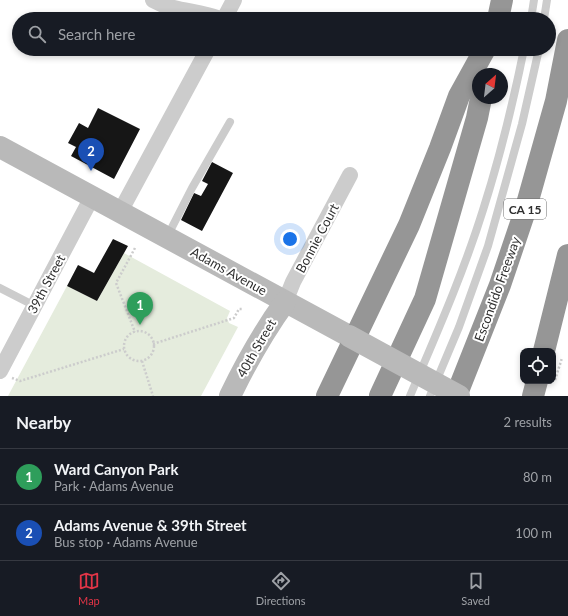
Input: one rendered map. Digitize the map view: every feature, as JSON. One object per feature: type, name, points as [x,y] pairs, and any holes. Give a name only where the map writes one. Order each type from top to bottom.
[{"type":"highway","points":[[499,12],[502,0]]},
{"type":"highway","name":"Escondido Freeway","points":[[458,396],[500,285],[524,211],[556,101],[568,40]]},
{"type":"highway","points":[[327,396],[409,225],[459,96],[481,56]]},
{"type":"highway","points":[[487,68],[490,56]]},
{"type":"highway","points":[[380,396],[425,299],[471,140],[480,104]]},
{"type":"highway","points":[[554,348],[568,255]]},
{"type":"highway","points":[[533,396],[543,384]]},
{"type":"main road","name":"Adams Avenue","points":[[0,147],[458,396]]},
{"type":"main road","name":"40th Street","points":[[230,396],[272,320],[285,302]]},
{"type":"street","points":[[153,0],[162,5],[191,12]]},
{"type":"street","points":[[228,12],[234,0]]},
{"type":"street","points":[[120,212],[204,56]]},
{"type":"street","name":"Bonnie Court","points":[[285,302],[293,282],[350,174]]},
{"type":"street","name":"39th Street","points":[[3,374],[35,306],[92,197]]},
{"type":"lane","points":[[532,12],[534,0]]},
{"type":"lane","points":[[545,12],[547,0]]},
{"type":"lane","points":[[410,396],[459,280],[483,211],[510,118],[523,56]]},
{"type":"lane","points":[[430,396],[459,327],[488,246],[522,124],[537,56]]},
{"type":"lane","points":[[167,237],[192,188],[230,122]]},
{"type":"lane","points":[[0,288],[35,306]]},
{"type":"path","points":[[135,248],[116,283],[135,332]]},
{"type":"path","points":[[153,344],[234,318],[239,309],[243,310]]},
{"type":"path","points":[[135,332],[140,332],[149,336],[153,344],[152,353],[146,359],[132,359],[127,355],[124,349],[125,340],[130,334],[135,332]]},
{"type":"path","points":[[3,374],[20,381],[124,349]]},
{"type":"path","points":[[142,360],[153,396]]},
{"type":"green space","points":[[124,253],[230,311],[227,318],[229,323],[238,327],[201,396],[8,396],[67,286],[97,301]]},
{"type":"building","points":[[98,108],[140,129],[114,179],[71,156],[76,147],[68,143],[79,123],[88,128]]},
{"type":"building","points":[[212,162],[233,173],[202,231],[181,220],[194,193],[201,196],[208,184],[202,181]]},
{"type":"building","points":[[113,239],[128,246],[97,301],[67,286],[78,265],[94,273]]},
{"type":"place","name":"Adams Avenue & 39th Street","points":[[91,171]]},
{"type":"place","name":"Ward Canyon Park","points":[[140,325]]}]
